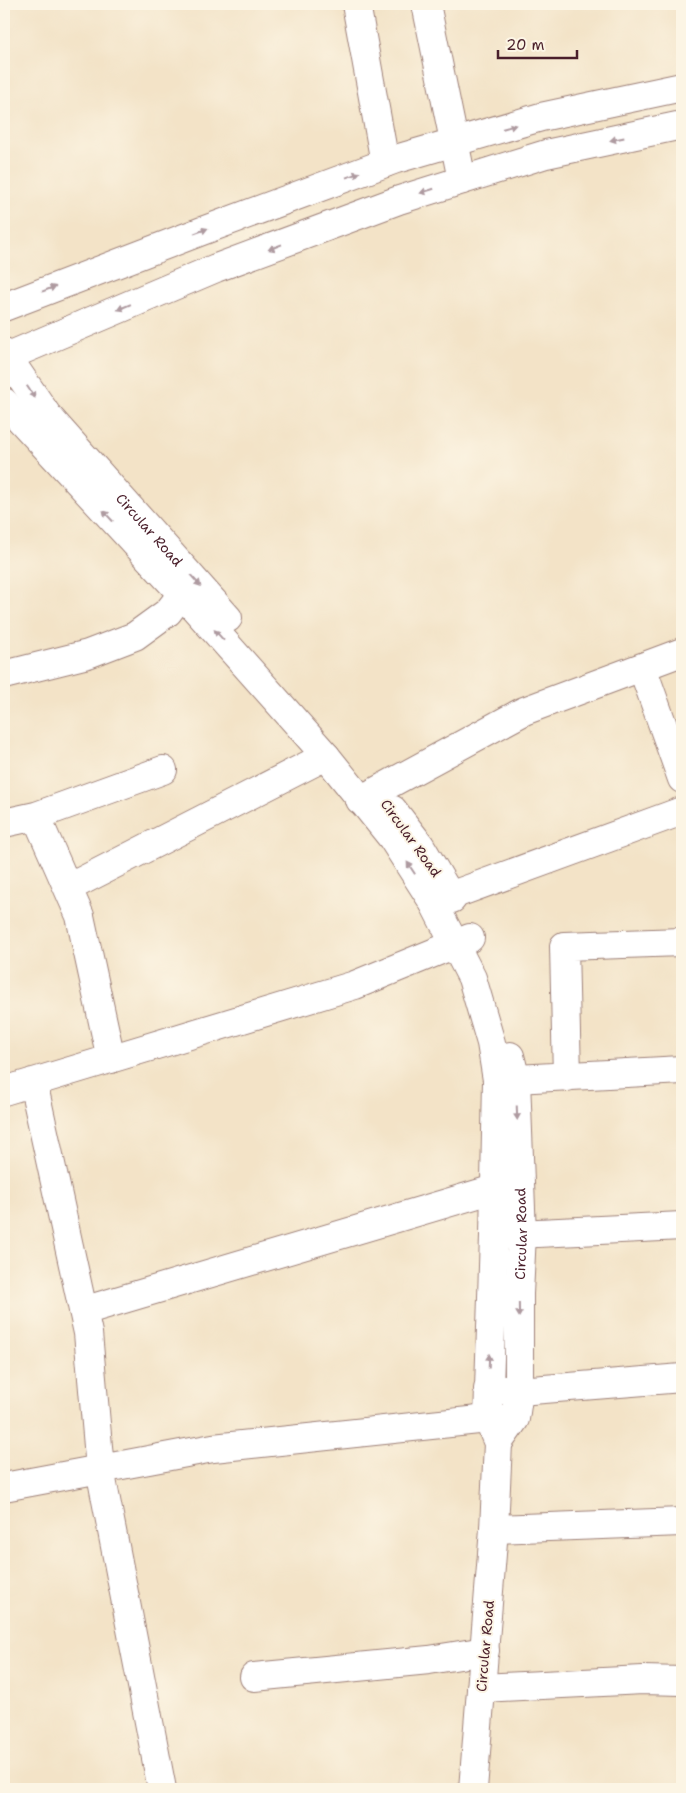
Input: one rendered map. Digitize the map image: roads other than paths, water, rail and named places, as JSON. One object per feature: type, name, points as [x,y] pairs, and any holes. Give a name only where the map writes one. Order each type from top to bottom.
[{"type":"street","points":[[356,4],[385,163]]},
{"type":"street","points":[[426,4],[462,180]]},
{"type":"street","points":[[4,307],[385,163],[541,117],[682,87]]},
{"type":"street","points":[[643,95],[649,132]]},
{"type":"street","points":[[5,355],[216,268],[399,200],[546,154],[682,125]]},
{"type":"street","name":"Circular Road","points":[[5,355],[47,415],[320,722],[368,795]]},
{"type":"street","name":"Circular Road","points":[[4,402],[182,594],[326,756],[368,795],[401,819],[420,846],[462,941],[480,959],[497,1005],[506,1080],[507,1185],[494,1236],[488,1389],[493,1431],[494,1529],[473,1789]]},
{"type":"street","points":[[4,675],[88,654],[135,636],[168,612],[182,594]]},
{"type":"street","points":[[368,795],[524,711],[682,652]]},
{"type":"street","points":[[642,667],[682,779]]},
{"type":"street","points":[[68,888],[326,756]]},
{"type":"street","points":[[4,823],[36,816],[163,770]]},
{"type":"street","points":[[442,898],[682,811]]},
{"type":"street","points":[[36,816],[80,916],[111,1059]]},
{"type":"street","points":[[4,1091],[355,985],[462,941]]},
{"type":"street","points":[[567,1076],[564,946],[682,942]]},
{"type":"street","points":[[506,1080],[682,1070]]},
{"type":"street","points":[[33,1082],[88,1333],[100,1469],[162,1789]]},
{"type":"street","points":[[83,1311],[507,1185]]},
{"type":"street","name":"Circular Road","points":[[493,1431],[515,1419],[519,1391],[518,1294],[522,1234],[507,1185]]},
{"type":"street","points":[[494,1236],[682,1226]]},
{"type":"street","points":[[488,1389],[519,1391],[682,1378]]},
{"type":"street","points":[[4,1487],[214,1448],[493,1431]]},
{"type":"street","points":[[494,1529],[682,1522]]},
{"type":"street","points":[[254,1677],[429,1660],[485,1651]]},
{"type":"street","points":[[481,1688],[643,1680],[682,1681]]}]
